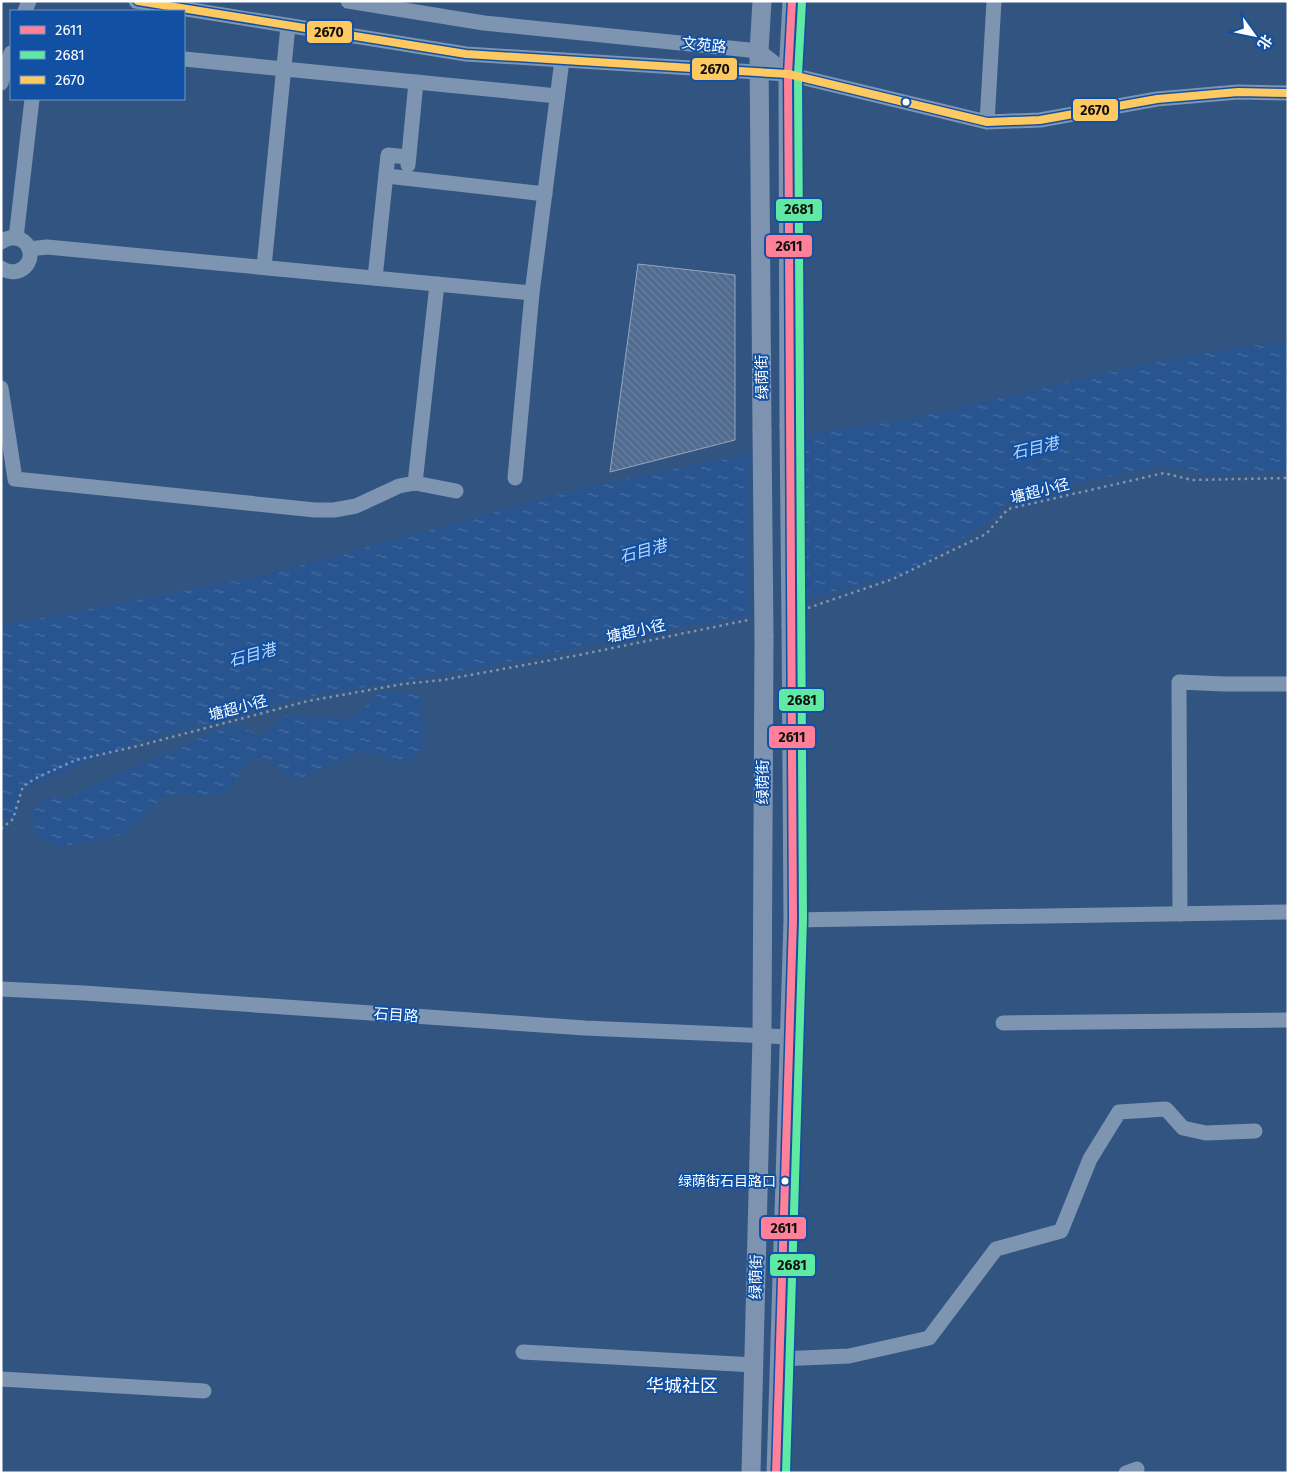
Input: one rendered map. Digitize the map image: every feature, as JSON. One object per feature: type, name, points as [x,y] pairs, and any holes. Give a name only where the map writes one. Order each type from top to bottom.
[{"type":"main road","name":"绿荫街","points":[[751,1473],[762,1035],[764,636],[759,50],[762,1]]},
{"type":"main road","name":"绿荫街","points":[[776,1473],[793,920],[788,74],[792,1]]},
{"type":"street","points":[[136,1],[466,54],[788,74],[987,122],[1040,120],[1166,98],[1238,92],[1288,93]]},
{"type":"street","name":"文苑路","points":[[348,1],[484,23],[759,50]]},
{"type":"street","points":[[987,122],[994,1]]},
{"type":"street","points":[[264,268],[288,26]]},
{"type":"street","points":[[759,50],[788,74]]},
{"type":"street","points":[[1,83],[10,56]]},
{"type":"street","points":[[185,59],[557,96]]},
{"type":"street","points":[[516,478],[532,293],[562,60]]},
{"type":"street","points":[[406,179],[416,82]]},
{"type":"street","points":[[16,238],[32,100]]},
{"type":"street","points":[[374,278],[388,155],[408,156]]},
{"type":"street","points":[[386,176],[545,194]]},
{"type":"street","points":[[1,242],[10,237],[16,238],[22,240],[29,249],[29,260],[23,269],[12,273],[1,268]]},
{"type":"street","points":[[29,249],[47,247],[532,293]]},
{"type":"street","points":[[415,483],[437,284]]},
{"type":"street","points":[[1,388],[15,479],[315,510],[334,510],[356,506],[399,486],[415,483],[456,491]]},
{"type":"street","points":[[1180,914],[1179,682],[1288,684]]},
{"type":"street","points":[[793,920],[1288,912]]},
{"type":"street","name":"石目路","points":[[1,989],[84,993],[585,1028],[790,1037]]},
{"type":"street","points":[[1003,1024],[1288,1020]]},
{"type":"street","points":[[780,1359],[849,1356],[929,1338],[996,1249],[1061,1231],[1090,1159],[1119,1112],[1166,1109],[1183,1128],[1206,1133],[1255,1130]]},
{"type":"street","points":[[524,1352],[754,1365]]},
{"type":"street","points":[[1,1379],[204,1391]]},
{"type":"path","name":"塘超小径","points":[[804,608],[893,579],[986,534],[1008,509],[1164,473],[1192,480],[1288,478]]},
{"type":"path","name":"塘超小径","points":[[1,829],[13,819],[23,786],[76,760],[138,746],[308,701],[403,684],[453,678],[579,655],[750,619]]},
{"type":"water","name":"石目港","points":[[1288,340],[1288,471],[1210,475],[1164,465],[1010,498],[989,522],[908,572],[737,618],[662,630],[501,664],[291,700],[131,744],[22,790],[14,815],[1,822],[1,626],[265,575],[582,488],[729,458],[811,434],[911,419],[1157,361]]},
{"type":"water","points":[[377,692],[407,692],[422,697],[423,745],[412,760],[393,761],[376,754],[358,752],[304,777],[289,777],[267,758],[252,759],[243,767],[236,781],[226,792],[205,796],[177,793],[161,798],[124,834],[60,847],[35,835],[31,814],[44,797],[65,799],[110,777],[235,723],[260,736],[270,730],[285,715],[344,719],[362,712]]},
{"type":"pier","points":[[805,433],[807,601],[749,616],[749,449]]},
{"type":"building","points":[[638,264],[735,275],[735,440],[610,472]]},
{"type":"transit line","name":"2670","points":[[138,1],[466,54],[788,74],[987,122],[1040,120],[1157,99],[1238,92],[1288,93]]},
{"type":"transit line","name":"2611","points":[[776,1473],[793,920],[788,74],[792,1]]},
{"type":"transit line","name":"2681","points":[[786,1473],[803,920],[798,74],[802,2]]},
{"type":"place","name":"绿荫街石目路口","points":[[785,1181]]},
{"type":"district","name":"华城社区","points":[[682,1386]]}]
